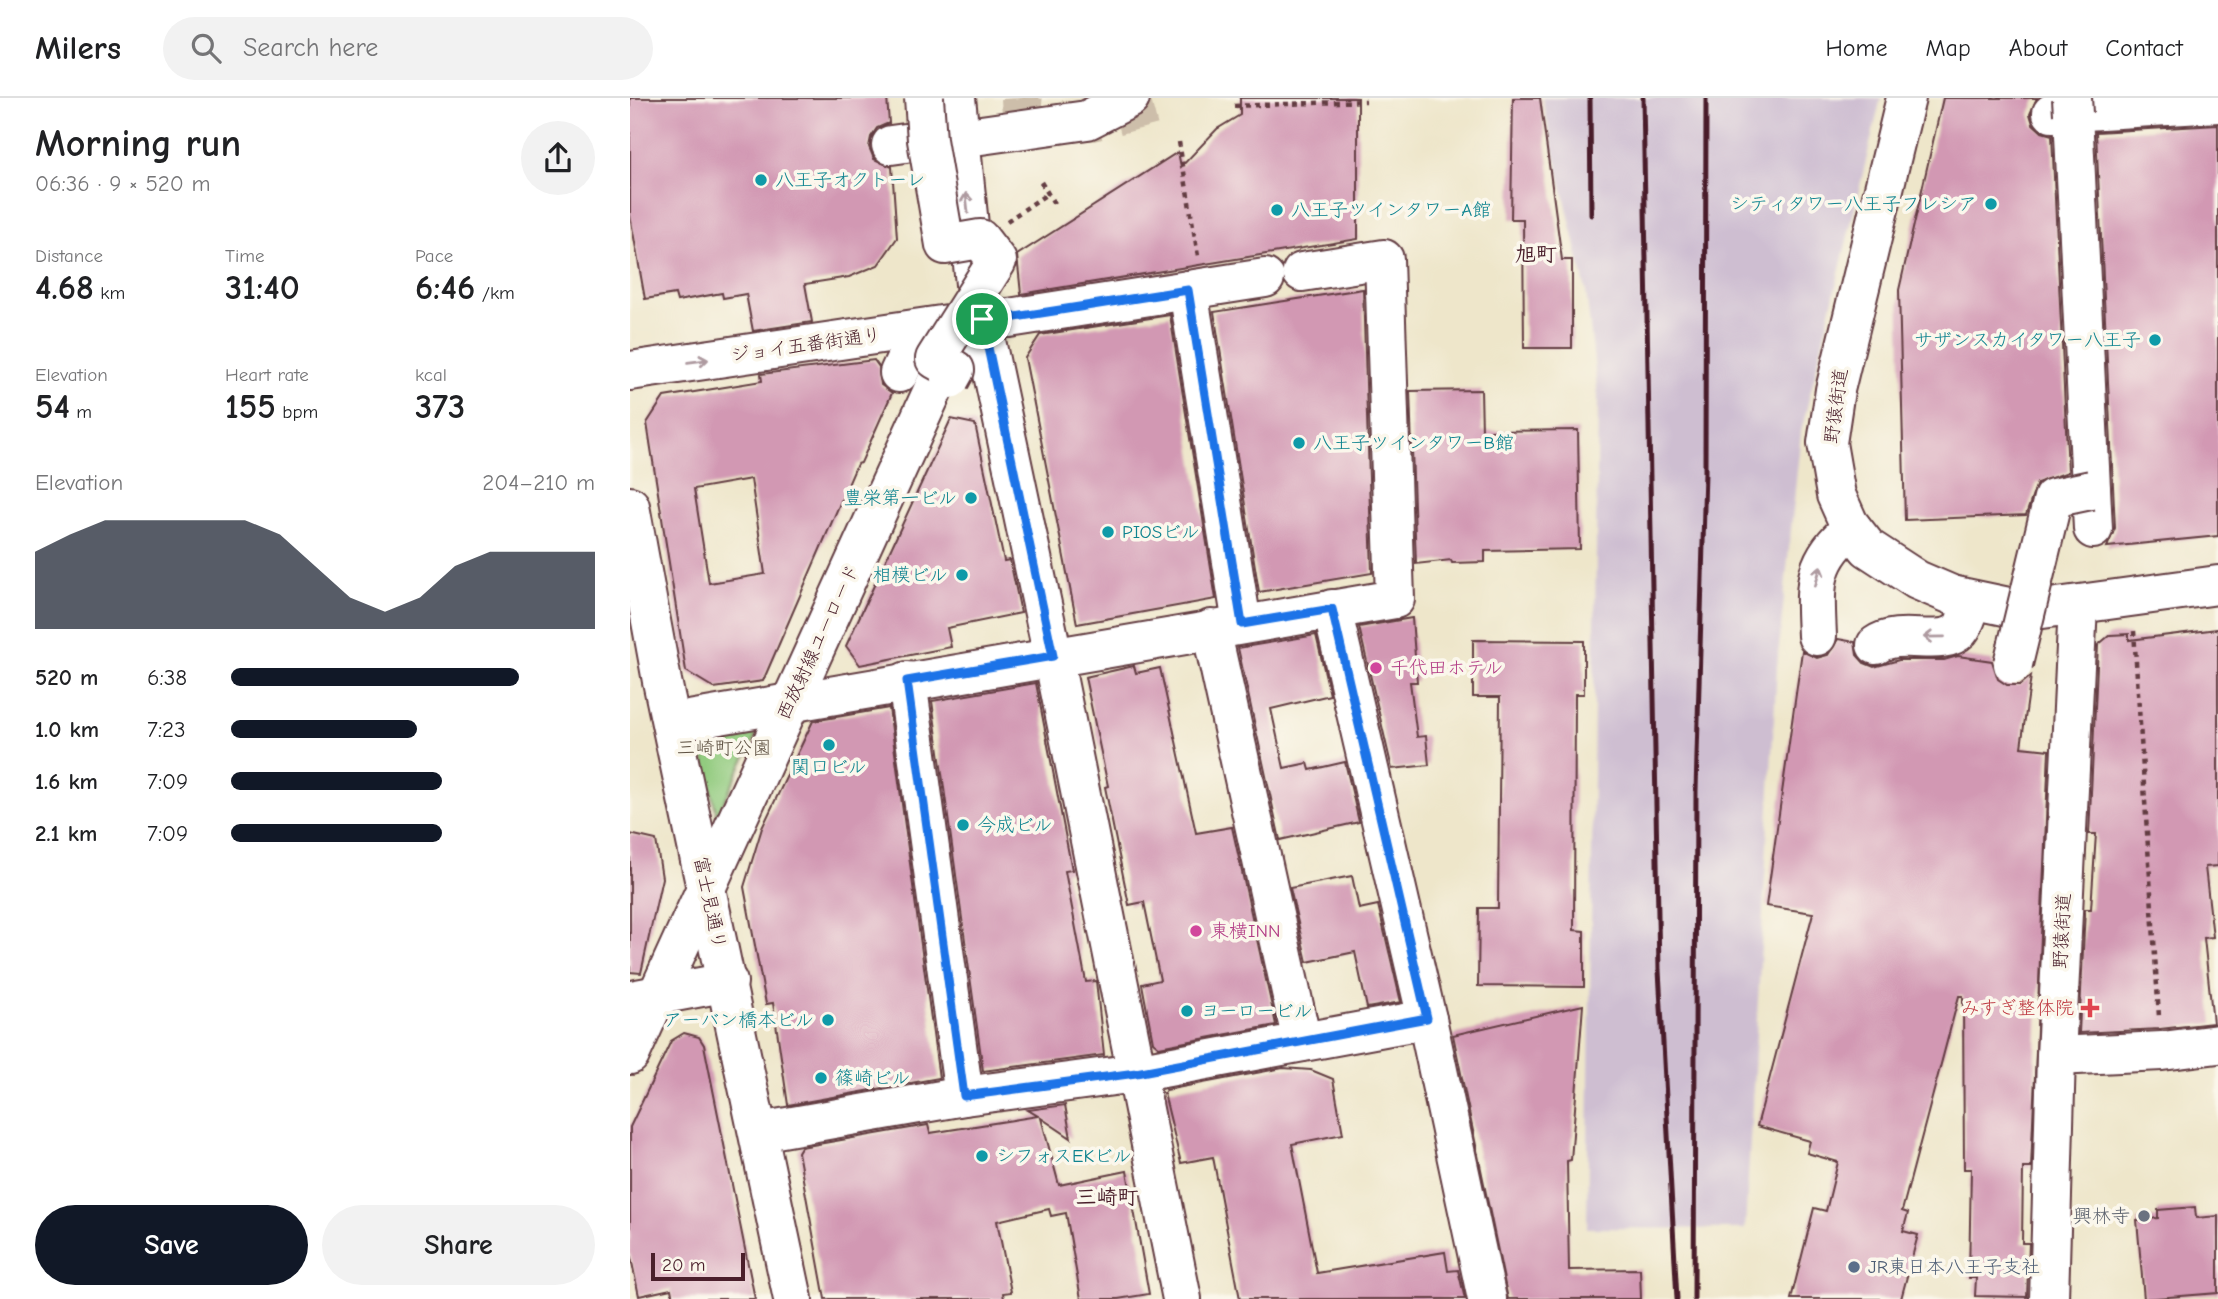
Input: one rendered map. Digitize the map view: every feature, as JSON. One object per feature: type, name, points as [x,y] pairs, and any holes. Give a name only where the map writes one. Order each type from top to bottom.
[{"type":"street","points":[[924,98],[941,350],[1053,656],[1182,1299]]},
{"type":"street","points":[[926,141],[956,98]]},
{"type":"street","name":"野猿街道","points":[[1906,98],[1835,390],[1828,443],[1836,495],[1852,528],[1868,548],[1917,580],[1973,600],[2028,611],[2078,605]]},
{"type":"street","points":[[2093,529],[2066,106],[2218,102]]},
{"type":"street","points":[[926,141],[1076,107]]},
{"type":"street","points":[[926,141],[963,242],[941,350]]},
{"type":"street","points":[[672,723],[1395,599],[1384,259],[1302,272]]},
{"type":"street","name":"ジョイ五番街通り","points":[[630,371],[941,350],[1009,318],[1265,278]]},
{"type":"street","points":[[1196,289],[1227,627],[1302,1042]]},
{"type":"street","name":"野猿街道","points":[[1851,324],[1847,391],[1849,437],[1858,486],[1870,512],[1886,534],[1921,560],[1955,573],[2078,605]]},
{"type":"street","name":"西放射線ユーロード","points":[[630,1055],[643,998],[706,884],[790,703],[941,350]]},
{"type":"street","points":[[2013,664],[2053,498],[2091,490]]},
{"type":"street","name":"富士見通り","points":[[630,506],[646,682],[672,723],[793,1299]]},
{"type":"street","points":[[1817,636],[1815,586],[1823,558],[1834,542],[1852,528]]},
{"type":"street","points":[[2078,605],[2218,585]]},
{"type":"street","points":[[1876,645],[1897,636],[1950,637],[1961,629],[1973,600]]},
{"type":"street","name":"野猿街道","points":[[2049,1299],[2056,1056],[2078,605]]},
{"type":"street","points":[[1332,609],[1427,1018],[1487,1299]]},
{"type":"street","points":[[907,681],[964,1096]]},
{"type":"street","points":[[643,998],[728,982]]},
{"type":"street","points":[[759,1132],[964,1096],[1136,1073],[1427,1018]]},
{"type":"street","points":[[2056,1056],[2162,1051],[2218,1044]]},
{"type":"path","points":[[1234,106],[1366,102]]},
{"type":"path","points":[[1179,142],[1196,289]]},
{"type":"path","points":[[1041,182],[1055,205]]},
{"type":"path","points":[[963,242],[1047,194]]},
{"type":"path","points":[[2130,598],[2162,1051]]},
{"type":"shaded area","points":[[1542,98],[1881,98],[1801,432],[1777,666],[1745,1229],[1587,1228],[1598,396],[1586,291]]},
{"type":"green space","name":"三崎町公園","points":[[766,715],[717,816],[697,730]]},
{"type":"building","name":"八王子オクトーレ","points":[[630,98],[887,98],[889,123],[877,128],[869,147],[874,159],[892,167],[897,238],[878,265],[849,277],[805,284],[812,322],[753,331],[746,294],[723,298],[722,293],[677,301],[675,294],[645,299],[630,215]]},
{"type":"building","points":[[1240,98],[1358,98],[1358,239],[1021,294],[1017,255],[1178,152],[1181,167],[1217,129],[1240,115]]},
{"type":"building","points":[[1513,98],[1540,98],[1562,260],[1572,260],[1572,348],[1524,348],[1523,219],[1511,219]]},
{"type":"building","points":[[1943,98],[2037,98],[2030,114],[2033,124],[2042,132],[2052,135],[2068,472],[2037,483],[2026,515],[1905,520],[1899,290]]},
{"type":"building","name":"サザンスカイタワー八王子","points":[[2218,125],[2218,536],[2107,547],[2115,528],[2096,132]]},
{"type":"building","name":"八王子ツインタワーB館","points":[[1363,289],[1372,573],[1259,592],[1214,312]]},
{"type":"building","points":[[1170,315],[1216,599],[1077,624],[1025,358],[1040,335]]},
{"type":"building","points":[[874,360],[879,367],[881,385],[892,393],[861,463],[857,464],[763,681],[714,688],[686,671],[647,423],[664,397],[762,381],[761,374]],"holes":[[[751,479],[765,574],[709,583],[694,489]]]},
{"type":"building","points":[[1481,390],[1482,431],[1578,430],[1580,549],[1485,551],[1485,562],[1452,563],[1451,560],[1416,564],[1410,391]]},
{"type":"building","points":[[951,419],[975,424],[1004,561],[1010,560],[1021,613],[947,628],[951,647],[860,665],[846,646]]},
{"type":"building","points":[[1412,618],[1417,682],[1410,682],[1417,737],[1426,736],[1429,765],[1392,769],[1359,627]]},
{"type":"building","points":[[2218,629],[2218,866],[2205,867],[2213,937],[2204,938],[2213,1023],[2079,1033],[2085,909],[2091,909],[2096,834],[2089,834],[2098,645],[2110,635],[2129,634],[2129,640]]},
{"type":"building","points":[[1316,635],[1330,695],[1271,709],[1284,768],[1308,763],[1310,770],[1345,762],[1359,822],[1280,840],[1238,648]]},
{"type":"building","points":[[1838,639],[1855,642],[1857,655],[1864,663],[1874,667],[1899,660],[1944,660],[1958,656],[1992,661],[1998,679],[2007,685],[2020,685],[2031,676],[2021,747],[2049,750],[2031,1168],[2023,1168],[2022,1243],[2029,1243],[2027,1297],[1975,1296],[1976,1278],[1969,1278],[1971,1169],[1964,1169],[1963,996],[1959,996],[1902,1211],[1908,1213],[1903,1231],[1918,1235],[1901,1299],[1791,1299],[1814,1208],[1826,1211],[1838,1162],[1807,1153],[1810,1141],[1757,1126],[1813,913],[1766,906],[1802,651],[1817,658],[1828,655]]},
{"type":"building","points":[[1473,640],[1584,641],[1584,694],[1575,694],[1574,930],[1584,931],[1584,987],[1478,986],[1479,908],[1498,908],[1500,697],[1473,697]]},
{"type":"building","points":[[1134,666],[1136,673],[1160,668],[1196,833],[1232,827],[1276,1025],[1159,1047],[1153,1042],[1142,984],[1160,980],[1144,902],[1129,905],[1085,677]]},
{"type":"building","points":[[1036,683],[1072,870],[1065,871],[1086,982],[1096,981],[1104,1055],[983,1071],[932,701]]},
{"type":"building","points":[[889,708],[939,1078],[788,1105],[773,1003],[766,1004],[744,887],[762,828],[813,721]]},
{"type":"building","points":[[630,834],[656,840],[662,878],[641,973],[630,972]]},
{"type":"building","points":[[1352,876],[1359,909],[1378,905],[1401,1002],[1367,1008],[1355,952],[1307,962],[1290,888]]},
{"type":"building","points":[[1583,1005],[1571,1160],[1567,1161],[1569,1270],[1640,1269],[1641,1299],[1508,1299],[1453,1035]]},
{"type":"building","points":[[684,1033],[699,1037],[704,1045],[755,1299],[673,1299],[671,1289],[639,1296],[630,1253],[630,1127],[671,1041]]},
{"type":"building","points":[[1283,1068],[1311,1070],[1333,1079],[1343,1134],[1292,1144],[1317,1273],[1445,1252],[1448,1271],[1458,1270],[1465,1299],[1240,1299],[1213,1157],[1181,1163],[1164,1093],[1166,1090]]},
{"type":"building","points":[[1065,1105],[1071,1138],[1041,1118],[1059,1185],[1127,1171],[1149,1294],[1118,1299],[1081,1299],[1066,1213],[1051,1216],[1049,1209],[997,1221],[1011,1292],[1003,1293],[1004,1299],[825,1299],[798,1152],[801,1147],[928,1125],[930,1133],[1038,1116],[1028,1110]]},
{"type":"building","points":[[2195,1207],[2196,1218],[2218,1216],[2218,1293],[2144,1299],[2137,1220],[2158,1218],[2158,1210]]},
{"type":"tunnel","points":[[1020,98],[1021,116],[1092,122],[1164,103],[1164,98]]},
{"type":"railway","points":[[1590,98],[1591,215]]},
{"type":"railway","points":[[1643,98],[1659,970],[1677,1299]]},
{"type":"railway","points":[[1694,1299],[1696,791],[1705,472],[1706,98]]},
{"type":"place","name":"八王子オクトーレ","points":[[761,180]]},
{"type":"place","name":"シティタワー八王子フレシア","points":[[1991,204]]},
{"type":"place","name":"八王子ツインタワーA館","points":[[1277,210]]},
{"type":"place","name":"サザンスカイタワー八王子","points":[[2155,340]]},
{"type":"place","name":"八王子ツインタワーB館","points":[[1299,443]]},
{"type":"place","name":"豊栄第一ビル","points":[[971,498]]},
{"type":"place","name":"PIOSビル","points":[[1108,532]]},
{"type":"place","name":"相模ビル","points":[[962,575]]},
{"type":"place","name":"千代田ホテル","points":[[1376,668]]},
{"type":"place","name":"関口ビル","points":[[829,745]]},
{"type":"place","name":"今成ビル","points":[[963,825]]},
{"type":"place","name":"東横INN","points":[[1196,931]]},
{"type":"place","name":"みすぎ整体院","points":[[2090,1008]]},
{"type":"place","name":"ヨーロービル","points":[[1187,1011]]},
{"type":"place","name":"アーバン橋本ビル","points":[[828,1020]]},
{"type":"place","name":"篠崎ビル","points":[[821,1078]]},
{"type":"place","name":"シフォスEKビル","points":[[982,1156]]},
{"type":"place","name":"興林寺","points":[[2144,1216]]},
{"type":"place","name":"JR東日本八王子支社","points":[[1854,1267]]},
{"type":"district","name":"旭町","points":[[1536,254]]},
{"type":"district","name":"三崎町","points":[[1107,1197]]},
{"type":"route","points":[[1188,290],[1242,624],[1332,609],[1427,1018],[1136,1073],[964,1096],[907,681],[1053,656],[982,319],[1009,318],[1188,290]]}]
